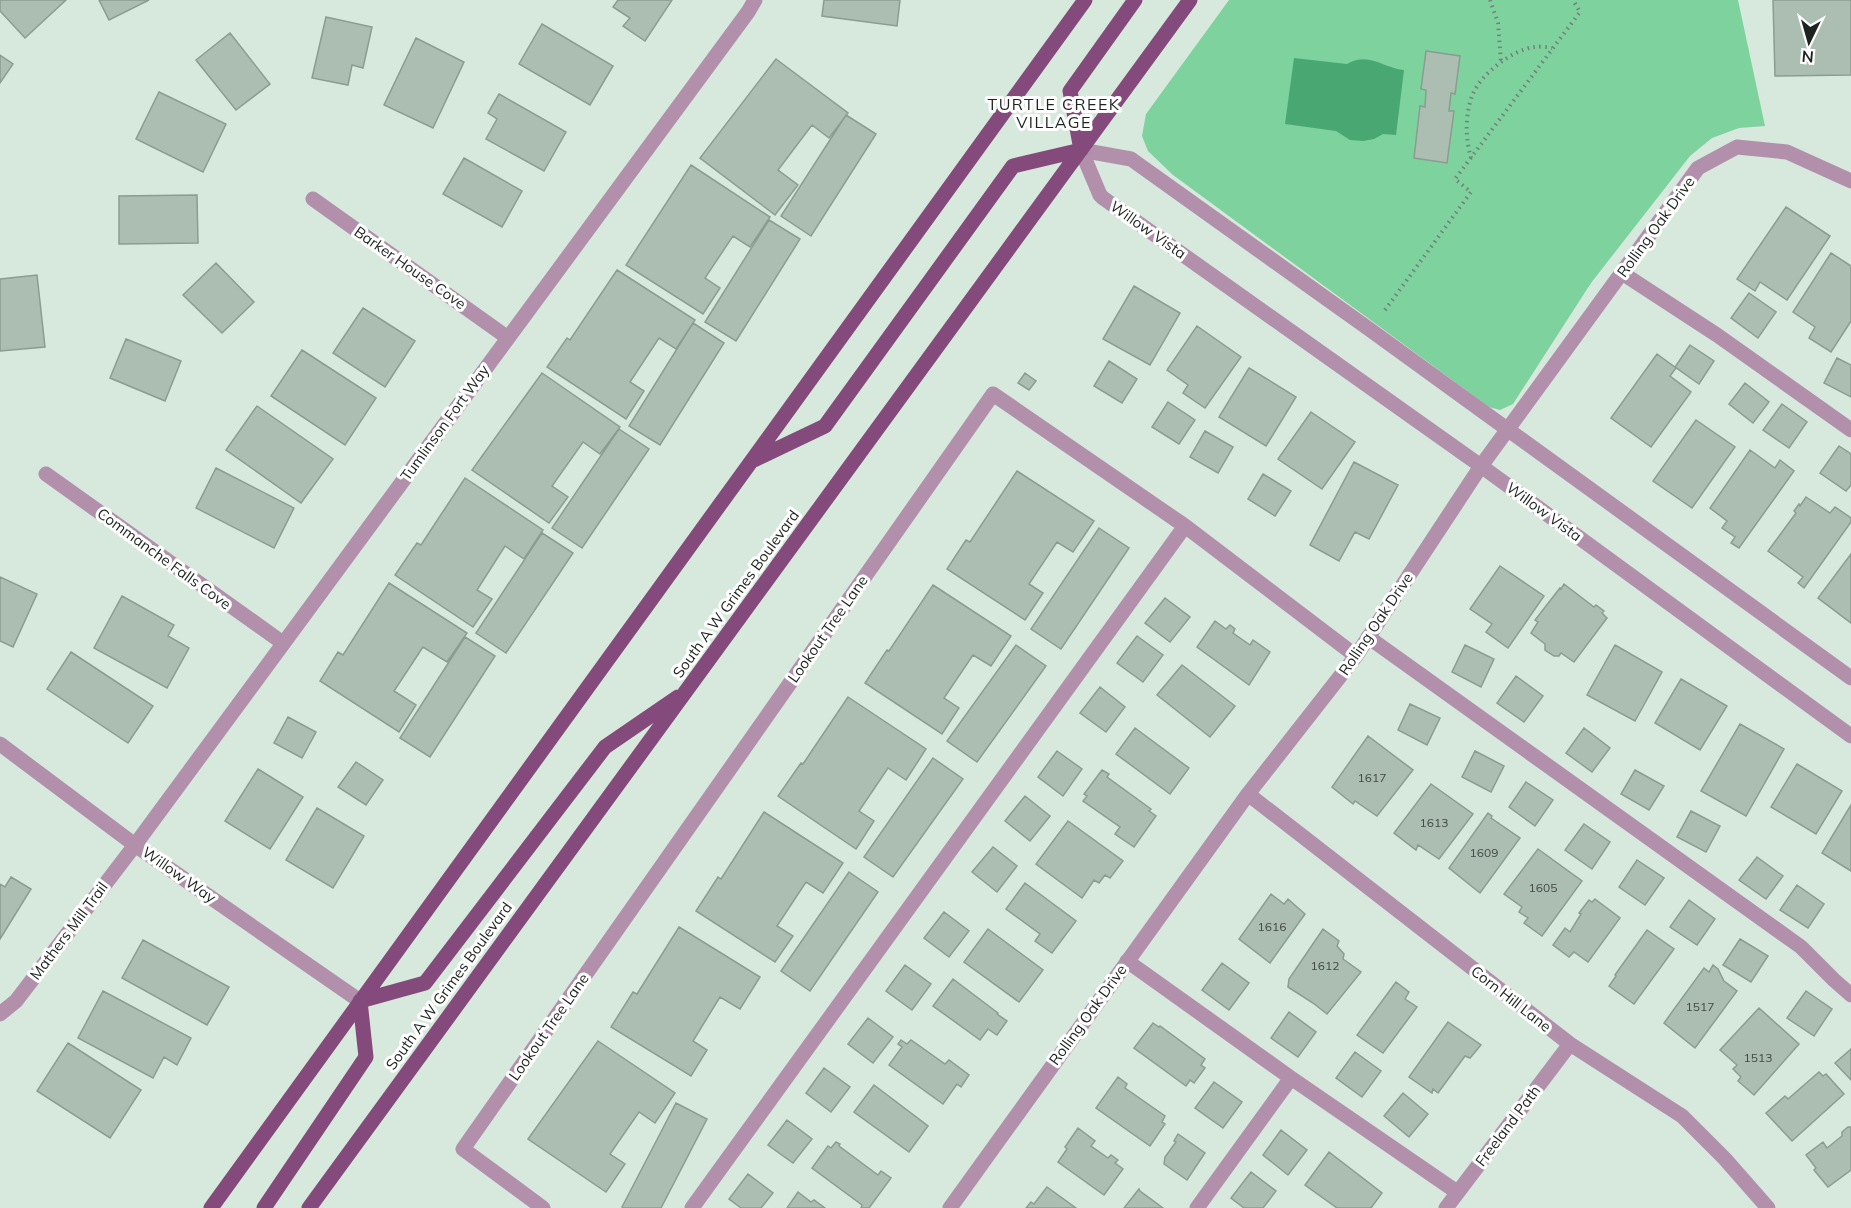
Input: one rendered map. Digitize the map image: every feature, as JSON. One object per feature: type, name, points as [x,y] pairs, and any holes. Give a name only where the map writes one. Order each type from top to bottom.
[{"type":"main road","points":[[211,1208],[1085,0]]},
{"type":"main road","points":[[752,462],[825,426],[1013,166],[1081,150],[1070,92],[1135,0]]},
{"type":"main road","name":"South A W Grimes Boulevard","points":[[309,1208],[1190,0]]},
{"type":"main road","points":[[360,1001],[426,983],[605,747],[688,690]]},
{"type":"main road","points":[[264,1208],[366,1057],[360,1001]]},
{"type":"street","name":"Tumlinson Fort Way","points":[[135,845],[748,12],[754,0]]},
{"type":"street","name":"Rolling Oak Drive","points":[[950,1208],[1248,794],[1356,656],[1481,466],[1698,168],[1737,147],[1787,152],[1851,181]]},
{"type":"street","points":[[1081,150],[1131,159],[1851,678]]},
{"type":"street","name":"Willow Vista","points":[[1081,150],[1103,198],[1481,466],[1851,736]]},
{"type":"street","name":"Barker House Cove","points":[[313,199],[508,338]]},
{"type":"street","points":[[1622,273],[1717,335],[1851,430]]},
{"type":"street","name":"Lookout Tree Lane","points":[[543,1208],[463,1149],[993,394],[1185,526],[1356,656]]},
{"type":"street","name":"Commanche Falls Cove","points":[[46,474],[283,644]]},
{"type":"street","points":[[692,1208],[1185,526]]},
{"type":"street","points":[[1368,637],[1801,947],[1851,995]]},
{"type":"street","name":"Willow Way","points":[[0,744],[135,845],[360,1001]]},
{"type":"street","name":"Corn Hill Lane","points":[[1248,794],[1570,1044],[1682,1116],[1725,1159],[1768,1208]]},
{"type":"street","name":"Mathers Mill Trail","points":[[0,1014],[16,1001],[135,845]]},
{"type":"street","points":[[1127,961],[1291,1078],[1457,1192]]},
{"type":"street","name":"Freeland Path","points":[[1446,1208],[1570,1044]]},
{"type":"street","points":[[1197,1208],[1291,1078]]},
{"type":"path","points":[[1491,0],[1498,23],[1502,62]]},
{"type":"path","points":[[1385,310],[1471,192],[1455,179],[1580,12],[1574,0]]},
{"type":"path","points":[[1471,158],[1466,130],[1473,93],[1487,75],[1515,53],[1534,46],[1553,48]]},
{"type":"shaded area","points":[[1229,0],[1738,0],[1765,126],[1739,128],[1712,138],[1690,156],[1591,283],[1513,404],[1500,410],[1489,407],[1173,175],[1148,151],[1142,136],[1146,114]]},
{"type":"shaded area","points":[[1294,58],[1347,64],[1362,59],[1404,70],[1396,135],[1383,134],[1363,141],[1350,140],[1336,131],[1285,124]]},
{"type":"building","points":[[0,0],[66,0],[25,38],[0,11]]},
{"type":"building","points":[[99,0],[149,0],[109,20]]},
{"type":"building","points":[[618,0],[672,0],[645,41],[623,26],[630,18],[613,7]]},
{"type":"building","points":[[824,0],[900,0],[897,26],[822,16]]},
{"type":"building","points":[[1773,0],[1851,0],[1851,75],[1775,76]]},
{"type":"building","points":[[326,17],[372,27],[363,68],[352,65],[348,85],[312,78]]},
{"type":"building","points":[[542,24],[613,66],[590,105],[519,64]]},
{"type":"building","points":[[230,33],[270,84],[236,110],[196,60]]},
{"type":"building","points":[[416,38],[464,62],[433,128],[384,105]]},
{"type":"building","points":[[1426,51],[1460,56],[1455,94],[1451,93],[1449,111],[1454,111],[1447,163],[1414,158],[1420,106],[1425,107],[1426,90],[1421,89]]},
{"type":"building","points":[[0,55],[13,64],[0,83]]},
{"type":"building","points":[[776,59],[848,113],[829,138],[812,125],[778,170],[798,185],[775,215],[700,158]]},
{"type":"building","points":[[159,92],[226,124],[203,172],[136,139]]},
{"type":"building","points":[[499,94],[566,132],[544,171],[486,139],[497,119],[488,113]]},
{"type":"building","points":[[846,115],[876,134],[811,236],[781,216]]},
{"type":"building","points":[[464,158],[522,191],[502,227],[443,194]]},
{"type":"building","points":[[691,165],[770,217],[750,247],[733,236],[705,278],[720,288],[703,314],[626,265]]},
{"type":"building","points":[[197,195],[198,243],[119,244],[119,196]]},
{"type":"building","points":[[1786,207],[1830,236],[1787,300],[1760,282],[1755,291],[1737,279]]},
{"type":"building","points":[[769,220],[800,239],[736,341],[705,322]]},
{"type":"building","points":[[1831,253],[1851,266],[1851,321],[1831,352],[1809,338],[1815,327],[1793,312]]},
{"type":"building","points":[[216,263],[254,302],[222,333],[183,295]]},
{"type":"building","points":[[617,270],[695,320],[676,349],[659,338],[630,382],[644,391],[626,419],[547,367],[567,338],[570,340]]},
{"type":"building","points":[[37,275],[45,347],[0,351],[0,279]]},
{"type":"building","points":[[1134,286],[1180,313],[1150,365],[1103,339]]},
{"type":"building","points":[[1749,293],[1776,312],[1758,338],[1731,318]]},
{"type":"building","points":[[363,308],[415,341],[385,387],[333,353]]},
{"type":"building","points":[[693,323],[724,343],[660,445],[629,426]]},
{"type":"building","points":[[1197,326],[1241,357],[1205,408],[1183,393],[1188,385],[1167,370]]},
{"type":"building","points":[[126,339],[181,361],[165,401],[110,378]]},
{"type":"building","points":[[1690,345],[1714,361],[1699,384],[1675,367]]},
{"type":"building","points":[[302,350],[376,398],[345,445],[271,396]]},
{"type":"building","points":[[1657,354],[1676,368],[1670,376],[1691,392],[1651,447],[1611,418]]},
{"type":"building","points":[[1837,358],[1851,365],[1851,397],[1824,383]]},
{"type":"building","points":[[1109,361],[1137,379],[1122,403],[1094,386]]},
{"type":"building","points":[[1249,368],[1296,397],[1266,446],[1219,417]]},
{"type":"building","points":[[542,373],[620,427],[600,454],[583,442],[552,486],[568,497],[549,523],[472,470]]},
{"type":"building","points":[[1025,373],[1036,381],[1029,390],[1018,383]]},
{"type":"building","points":[[1745,383],[1769,402],[1753,423],[1729,404]]},
{"type":"building","points":[[1168,402],[1195,420],[1179,444],[1152,427]]},
{"type":"building","points":[[1782,404],[1807,422],[1789,448],[1763,430]]},
{"type":"building","points":[[257,406],[333,459],[301,503],[226,450]]},
{"type":"building","points":[[1311,412],[1355,442],[1322,489],[1278,459]]},
{"type":"building","points":[[1696,420],[1735,447],[1692,508],[1653,481]]},
{"type":"building","points":[[619,429],[649,449],[582,548],[552,528]]},
{"type":"building","points":[[1205,431],[1233,447],[1218,473],[1190,457]]},
{"type":"building","points":[[1839,446],[1851,454],[1851,485],[1846,491],[1820,473]]},
{"type":"building","points":[[1750,450],[1775,468],[1780,460],[1794,471],[1739,548],[1731,543],[1735,537],[1722,528],[1727,521],[1710,508]]},
{"type":"building","points":[[1354,462],[1398,485],[1369,539],[1355,532],[1339,561],[1310,545]]},
{"type":"building","points":[[216,468],[294,508],[274,548],[196,508]]},
{"type":"building","points":[[1017,471],[1094,521],[1073,552],[1057,542],[1029,584],[1043,593],[1025,620],[947,569],[966,540],[970,542]]},
{"type":"building","points":[[1263,474],[1291,491],[1275,516],[1248,499]]},
{"type":"building","points":[[465,478],[543,530],[524,559],[505,546],[477,590],[492,599],[473,627],[395,575],[417,543],[421,545]]},
{"type":"building","points":[[1806,497],[1830,513],[1835,507],[1851,518],[1851,522],[1804,588],[1798,583],[1803,577],[1768,551]]},
{"type":"building","points":[[1099,528],[1129,548],[1061,649],[1031,629]]},
{"type":"building","points":[[542,533],[573,553],[506,653],[476,633]]},
{"type":"building","points":[[1851,554],[1851,623],[1818,598]]},
{"type":"building","points":[[1500,566],[1544,596],[1508,648],[1486,632],[1492,624],[1470,609]]},
{"type":"building","points":[[0,577],[37,594],[13,647],[0,641]]},
{"type":"building","points":[[389,583],[467,633],[447,662],[423,647],[394,691],[416,705],[399,732],[320,681],[338,652],[343,655]]},
{"type":"building","points":[[1564,584],[1594,607],[1596,605],[1604,611],[1602,613],[1607,618],[1574,662],[1561,653],[1559,656],[1554,656],[1545,650],[1545,644],[1531,633],[1538,622],[1535,620]]},
{"type":"building","points":[[933,585],[1011,636],[991,666],[973,655],[944,698],[959,708],[942,734],[865,683]]},
{"type":"building","points":[[122,596],[174,625],[168,636],[189,648],[167,688],[94,648]]},
{"type":"building","points":[[1165,598],[1190,617],[1170,642],[1145,623]]},
{"type":"building","points":[[1215,621],[1226,629],[1230,625],[1235,629],[1233,633],[1250,645],[1253,640],[1270,652],[1249,685],[1197,647]]},
{"type":"building","points":[[1137,636],[1163,655],[1143,682],[1117,663]]},
{"type":"building","points":[[465,637],[495,656],[430,757],[400,738]]},
{"type":"building","points":[[1016,645],[1046,666],[977,762],[947,741]]},
{"type":"building","points":[[1465,645],[1494,659],[1481,687],[1452,672]]},
{"type":"building","points":[[1615,645],[1662,672],[1635,721],[1587,695]]},
{"type":"building","points":[[71,652],[153,706],[128,743],[47,689]]},
{"type":"building","points":[[1182,665],[1235,706],[1210,737],[1157,695]]},
{"type":"building","points":[[1516,676],[1543,696],[1524,722],[1497,703]]},
{"type":"building","points":[[1681,679],[1727,706],[1700,750],[1655,723]]},
{"type":"building","points":[[1100,687],[1125,707],[1106,732],[1080,713]]},
{"type":"building","points":[[848,697],[926,749],[906,780],[888,768],[859,811],[874,821],[856,849],[778,796],[801,763],[803,764]]},
{"type":"building","points":[[1410,704],[1440,718],[1427,745],[1398,730]]},
{"type":"building","points":[[288,717],[316,732],[302,758],[274,743]]},
{"type":"building","points":[[1740,724],[1784,749],[1746,816],[1701,791]]},
{"type":"building","points":[[1135,728],[1189,768],[1170,794],[1116,754]]},
{"type":"building","points":[[1584,728],[1610,748],[1592,772],[1566,753]]},
{"type":"building","points":[[1368,736],[1413,770],[1377,816],[1355,801],[1353,804],[1332,787]]},
{"type":"building","points":[[1057,751],[1082,769],[1063,796],[1038,777]]},
{"type":"building","points":[[1475,751],[1504,766],[1491,792],[1462,777]]},
{"type":"building","points":[[933,758],[963,779],[893,877],[864,857]]},
{"type":"building","points":[[356,762],[383,780],[366,805],[338,787]]},
{"type":"building","points":[[1797,764],[1842,791],[1816,834],[1771,807]]},
{"type":"building","points":[[258,769],[303,797],[270,849],[225,821]]},
{"type":"building","points":[[1102,770],[1109,774],[1107,777],[1151,809],[1149,811],[1156,816],[1134,847],[1115,834],[1120,827],[1083,801],[1087,796],[1084,794]]},
{"type":"building","points":[[1635,770],[1664,786],[1649,810],[1621,794]]},
{"type":"building","points":[[1526,782],[1553,800],[1535,826],[1509,807]]},
{"type":"building","points":[[1431,784],[1473,814],[1439,859],[1418,845],[1416,850],[1394,833]]},
{"type":"building","points":[[1025,796],[1050,816],[1030,841],[1005,821]]},
{"type":"building","points":[[1851,805],[1851,871],[1822,853]]},
{"type":"building","points":[[317,808],[364,836],[333,888],[286,860]]},
{"type":"building","points":[[1691,811],[1720,826],[1706,852],[1677,837]]},
{"type":"building","points":[[764,812],[843,863],[823,893],[806,882],[777,926],[793,936],[775,962],[696,911],[718,877],[721,879]]},
{"type":"building","points":[[1488,813],[1492,816],[1491,818],[1520,838],[1480,893],[1449,868]]},
{"type":"building","points":[[1068,821],[1123,861],[1110,878],[1105,875],[1099,883],[1094,880],[1082,898],[1036,864]]},
{"type":"building","points":[[1584,824],[1610,842],[1592,869],[1565,850]]},
{"type":"building","points":[[993,847],[1017,866],[997,892],[972,872]]},
{"type":"building","points":[[1538,849],[1582,881],[1542,936],[1524,923],[1528,918],[1519,912],[1522,907],[1504,894]]},
{"type":"building","points":[[1757,857],[1783,876],[1766,899],[1739,880]]},
{"type":"building","points":[[1637,860],[1664,878],[1645,905],[1619,887]]},
{"type":"building","points":[[849,872],[878,892],[810,991],[781,971]]},
{"type":"building","points":[[11,877],[31,889],[0,939],[0,884],[5,887]]},
{"type":"building","points":[[1025,883],[1076,921],[1052,953],[1035,941],[1040,934],[1006,909]]},
{"type":"building","points":[[1797,885],[1824,904],[1808,928],[1780,910]]},
{"type":"building","points":[[1271,894],[1284,904],[1288,899],[1305,914],[1270,963],[1239,939]]},
{"type":"building","points":[[1595,899],[1620,918],[1588,962],[1574,952],[1569,957],[1553,945],[1565,928],[1570,932],[1581,914],[1579,913],[1589,900],[1592,902]]},
{"type":"building","points":[[1689,900],[1715,919],[1697,945],[1670,927]]},
{"type":"building","points":[[944,912],[969,931],[949,957],[924,938]]},
{"type":"building","points":[[679,927],[760,977],[740,1009],[720,997],[693,1041],[707,1050],[691,1076],[611,1027],[633,992],[637,994]]},
{"type":"building","points":[[988,929],[1043,970],[1019,1002],[964,962]]},
{"type":"building","points":[[1323,929],[1339,941],[1337,946],[1344,954],[1343,959],[1361,972],[1327,1014],[1288,987],[1289,979]]},
{"type":"building","points":[[1647,930],[1674,949],[1634,1004],[1609,986]]},
{"type":"building","points":[[1740,939],[1768,956],[1751,982],[1723,965]]},
{"type":"building","points":[[143,940],[229,987],[207,1025],[122,978]]},
{"type":"building","points":[[1222,963],[1249,983],[1229,1010],[1202,990]]},
{"type":"building","points":[[905,965],[931,984],[912,1010],[886,991]]},
{"type":"building","points":[[1713,965],[1718,969],[1724,981],[1737,991],[1695,1048],[1664,1023],[1704,968],[1709,972]]},
{"type":"building","points":[[953,979],[1007,1021],[997,1035],[988,1029],[980,1040],[933,1006]]},
{"type":"building","points":[[1396,982],[1409,992],[1405,999],[1417,1007],[1383,1053],[1357,1035]]},
{"type":"building","points":[[103,991],[191,1038],[177,1065],[164,1057],[153,1078],[78,1038]]},
{"type":"building","points":[[1806,991],[1832,1009],[1814,1036],[1787,1018]]},
{"type":"building","points":[[1759,1008],[1799,1044],[1754,1095],[1738,1081],[1741,1077],[1733,1069],[1737,1065],[1720,1050]]},
{"type":"building","points":[[1289,1012],[1316,1032],[1298,1057],[1271,1038]]},
{"type":"building","points":[[868,1018],[893,1037],[873,1063],[848,1044]]},
{"type":"building","points":[[1448,1022],[1481,1045],[1470,1058],[1465,1056],[1438,1093],[1433,1089],[1432,1093],[1409,1077]]},
{"type":"building","points":[[1153,1023],[1205,1059],[1201,1065],[1205,1068],[1194,1083],[1190,1080],[1186,1086],[1134,1048]]},
{"type":"building","points":[[901,1040],[907,1044],[911,1040],[945,1064],[949,1060],[969,1075],[961,1087],[957,1084],[943,1104],[889,1065],[902,1047],[898,1044]]},
{"type":"building","points":[[598,1041],[675,1093],[655,1123],[639,1112],[610,1154],[625,1164],[606,1192],[528,1139]]},
{"type":"building","points":[[68,1043],[141,1090],[110,1138],[37,1091]]},
{"type":"building","points":[[1851,1049],[1851,1080],[1835,1063]]},
{"type":"building","points":[[1355,1052],[1381,1071],[1362,1097],[1336,1078]]},
{"type":"building","points":[[824,1068],[850,1087],[831,1112],[806,1093]]},
{"type":"building","points":[[1819,1072],[1823,1076],[1826,1074],[1844,1094],[1792,1141],[1766,1113],[1785,1096],[1788,1099]]},
{"type":"building","points":[[1118,1077],[1127,1084],[1125,1088],[1165,1116],[1162,1122],[1165,1124],[1150,1146],[1096,1108]]},
{"type":"building","points":[[1214,1082],[1242,1102],[1223,1128],[1195,1108]]},
{"type":"building","points":[[874,1085],[928,1126],[909,1152],[854,1112]]},
{"type":"building","points":[[1403,1093],[1428,1114],[1409,1137],[1384,1116]]},
{"type":"building","points":[[676,1103],[707,1119],[661,1208],[623,1208],[622,1207]]},
{"type":"building","points":[[787,1120],[812,1139],[793,1163],[768,1145]]},
{"type":"building","points":[[1851,1127],[1851,1170],[1828,1187],[1814,1170],[1816,1168],[1806,1155],[1823,1142],[1827,1148],[1842,1136],[1842,1132]]},
{"type":"building","points":[[1078,1128],[1095,1141],[1091,1146],[1108,1158],[1111,1155],[1118,1160],[1115,1163],[1123,1169],[1104,1195],[1058,1162]]},
{"type":"building","points":[[1281,1130],[1307,1150],[1288,1175],[1263,1155]]},
{"type":"building","points":[[1178,1134],[1205,1153],[1187,1180],[1164,1164],[1165,1157],[1176,1142],[1174,1141]]},
{"type":"building","points":[[836,1142],[878,1175],[881,1171],[891,1178],[869,1208],[861,1208],[862,1205],[812,1168],[828,1146],[831,1148]]},
{"type":"building","points":[[1329,1152],[1382,1193],[1371,1208],[1337,1208],[1305,1185]]},
{"type":"building","points":[[1251,1172],[1276,1191],[1263,1208],[1244,1208],[1231,1198]]},
{"type":"building","points":[[748,1174],[773,1193],[761,1208],[741,1208],[729,1199]]},
{"type":"building","points":[[1047,1187],[1076,1208],[1026,1208],[1031,1202],[1034,1204]]},
{"type":"building","points":[[1139,1189],[1140,1191],[1163,1208],[1124,1208]]},
{"type":"building","points":[[798,1192],[811,1202],[814,1200],[825,1208],[787,1208]]},
{"type":"district","name":"TURTLE CREEK VILLAGE","points":[[1054,113]]}]
